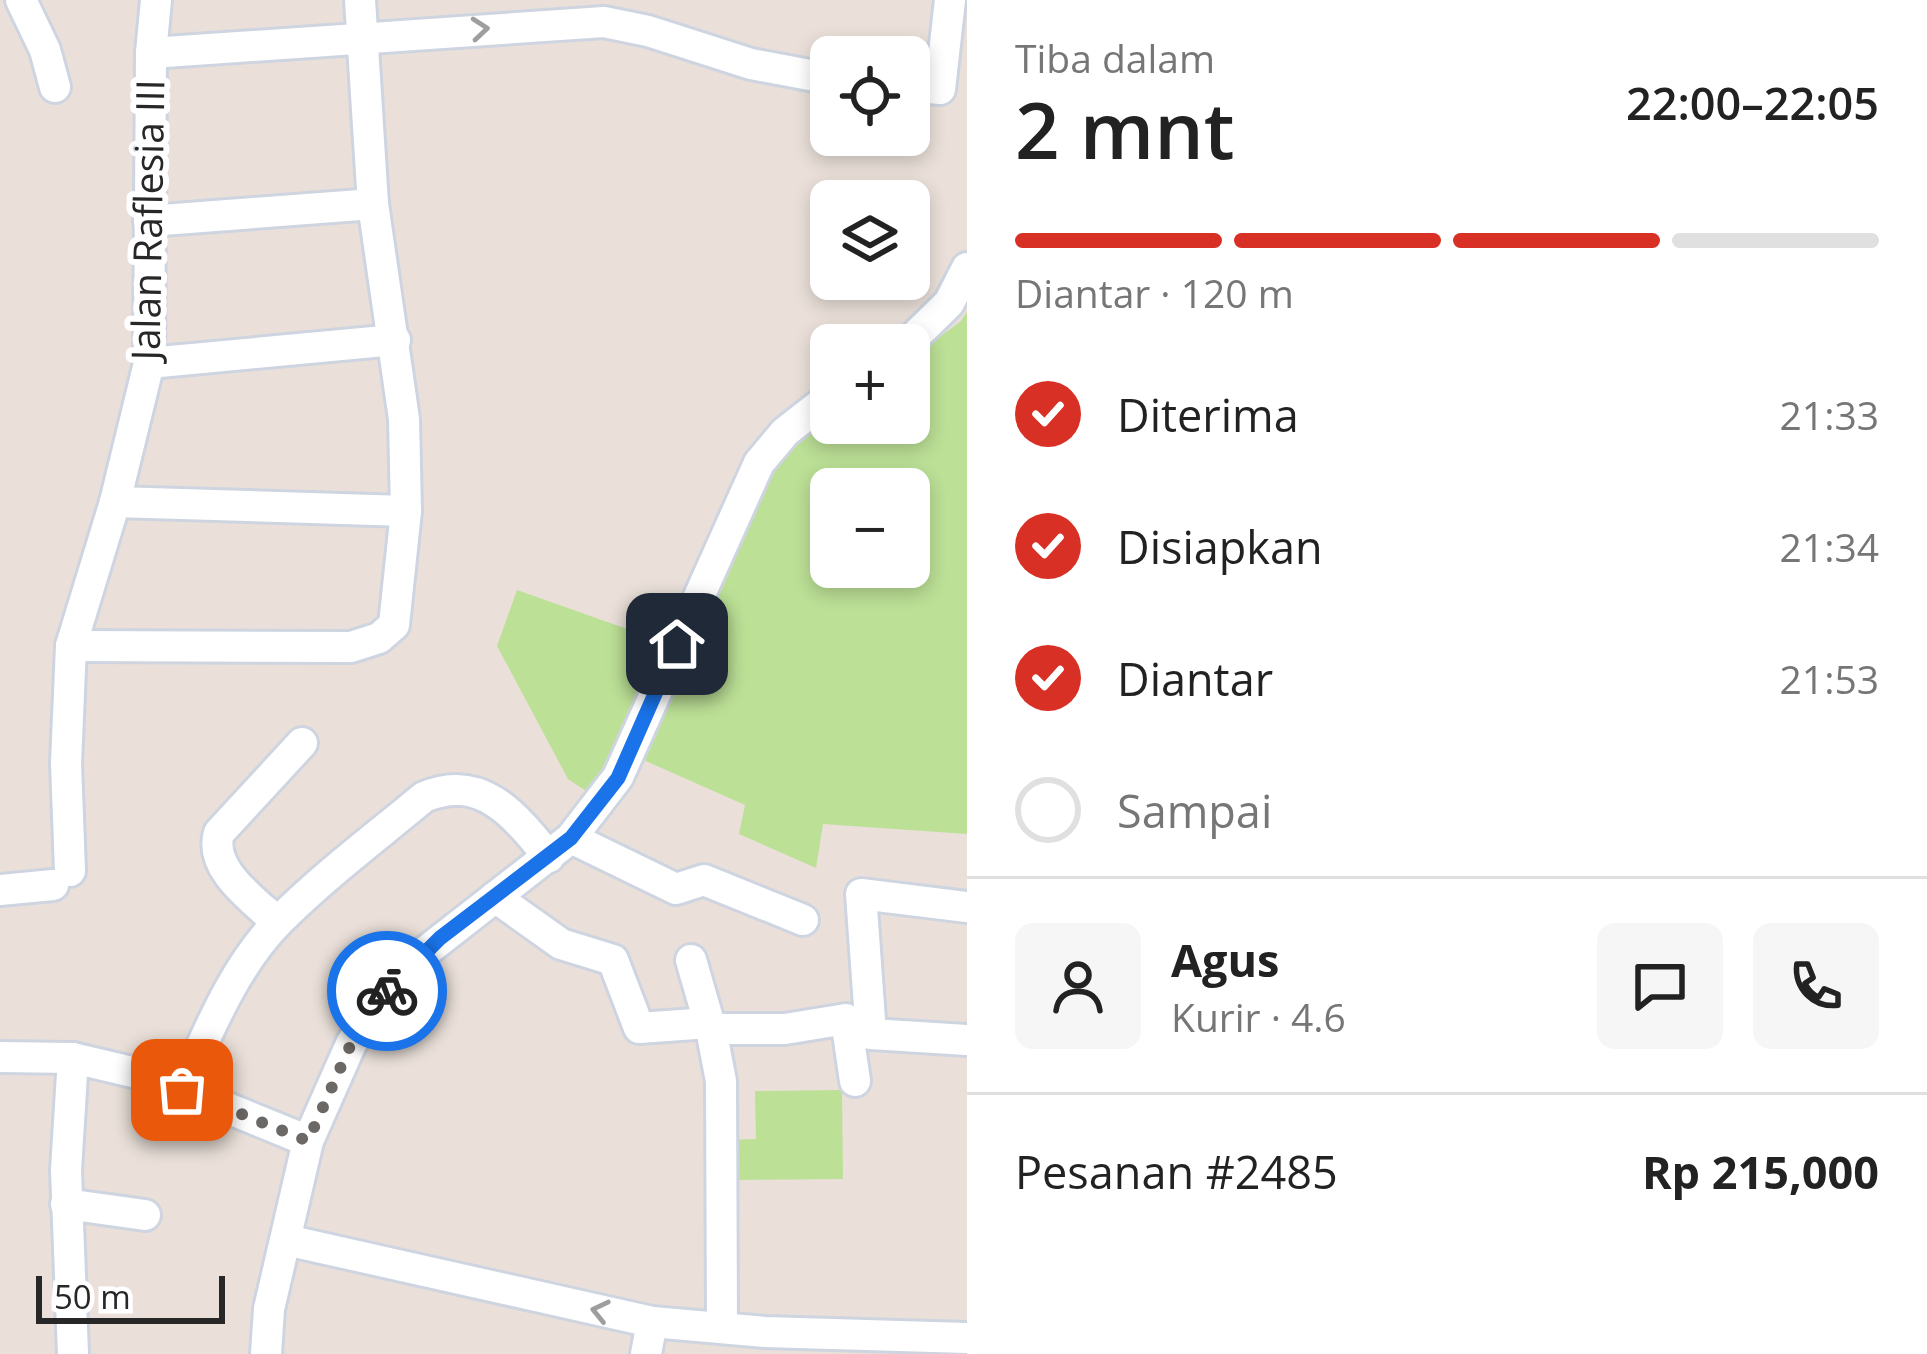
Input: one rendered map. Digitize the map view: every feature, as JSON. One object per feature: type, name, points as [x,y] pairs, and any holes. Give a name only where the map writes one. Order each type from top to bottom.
[{"type":"street","points":[[21,0],[45,50],[55,87]]},
{"type":"street","name":"Jalan Raflesia III","points":[[0,890],[62,878],[70,646],[115,502],[149,363],[151,53],[156,0]]},
{"type":"street","points":[[70,646],[351,647],[379,638],[394,625],[406,512],[404,419],[374,204],[360,0]]},
{"type":"street","points":[[930,68],[950,0]]},
{"type":"street","points":[[151,53],[604,22],[751,64],[810,75]]},
{"type":"street","points":[[149,221],[374,204]]},
{"type":"street","points":[[928,324],[949,303],[967,268]]},
{"type":"street","points":[[149,363],[395,340]]},
{"type":"street","points":[[266,1354],[269,1309],[308,1141],[331,1084],[376,1004],[407,966],[560,848],[618,778],[759,464],[785,432],[810,412]]},
{"type":"street","points":[[115,502],[406,512]]},
{"type":"street","points":[[278,922],[232,879],[216,843],[219,833],[302,743]]},
{"type":"street","points":[[182,1090],[230,989],[278,922],[424,797],[452,788],[480,792],[560,848],[676,889],[704,880],[803,920]]},
{"type":"street","points":[[967,907],[861,894],[871,1034],[967,1040]]},
{"type":"street","points":[[495,897],[561,944],[613,960],[639,1028],[785,1029],[846,1018],[855,1081]]},
{"type":"street","points":[[691,960],[721,1081],[722,1328]]},
{"type":"street","points":[[0,1057],[73,1058],[148,1076],[308,1141]]},
{"type":"street","points":[[73,1058],[66,1204],[73,1354]]},
{"type":"street","points":[[66,1204],[145,1215]]},
{"type":"street","points":[[286,1240],[652,1322],[722,1328],[765,1343],[967,1338]]},
{"type":"street","points":[[646,1354],[652,1322]]},
{"type":"green space","points":[[967,312],[967,834],[823,824],[816,868],[739,834],[745,805],[639,758],[764,479],[810,425],[810,444],[930,444],[930,344]]},
{"type":"green space","points":[[517,590],[661,641],[640,701],[592,795],[568,779],[497,646]]},
{"type":"green space","points":[[842,1090],[843,1179],[728,1180],[727,1140],[756,1139],[755,1091]]},
{"type":"way so far","points":[[182,1090],[308,1141],[351,1044],[387,991]]},
{"type":"route","points":[[387,991],[440,938],[571,838],[618,778],[677,644]]}]
